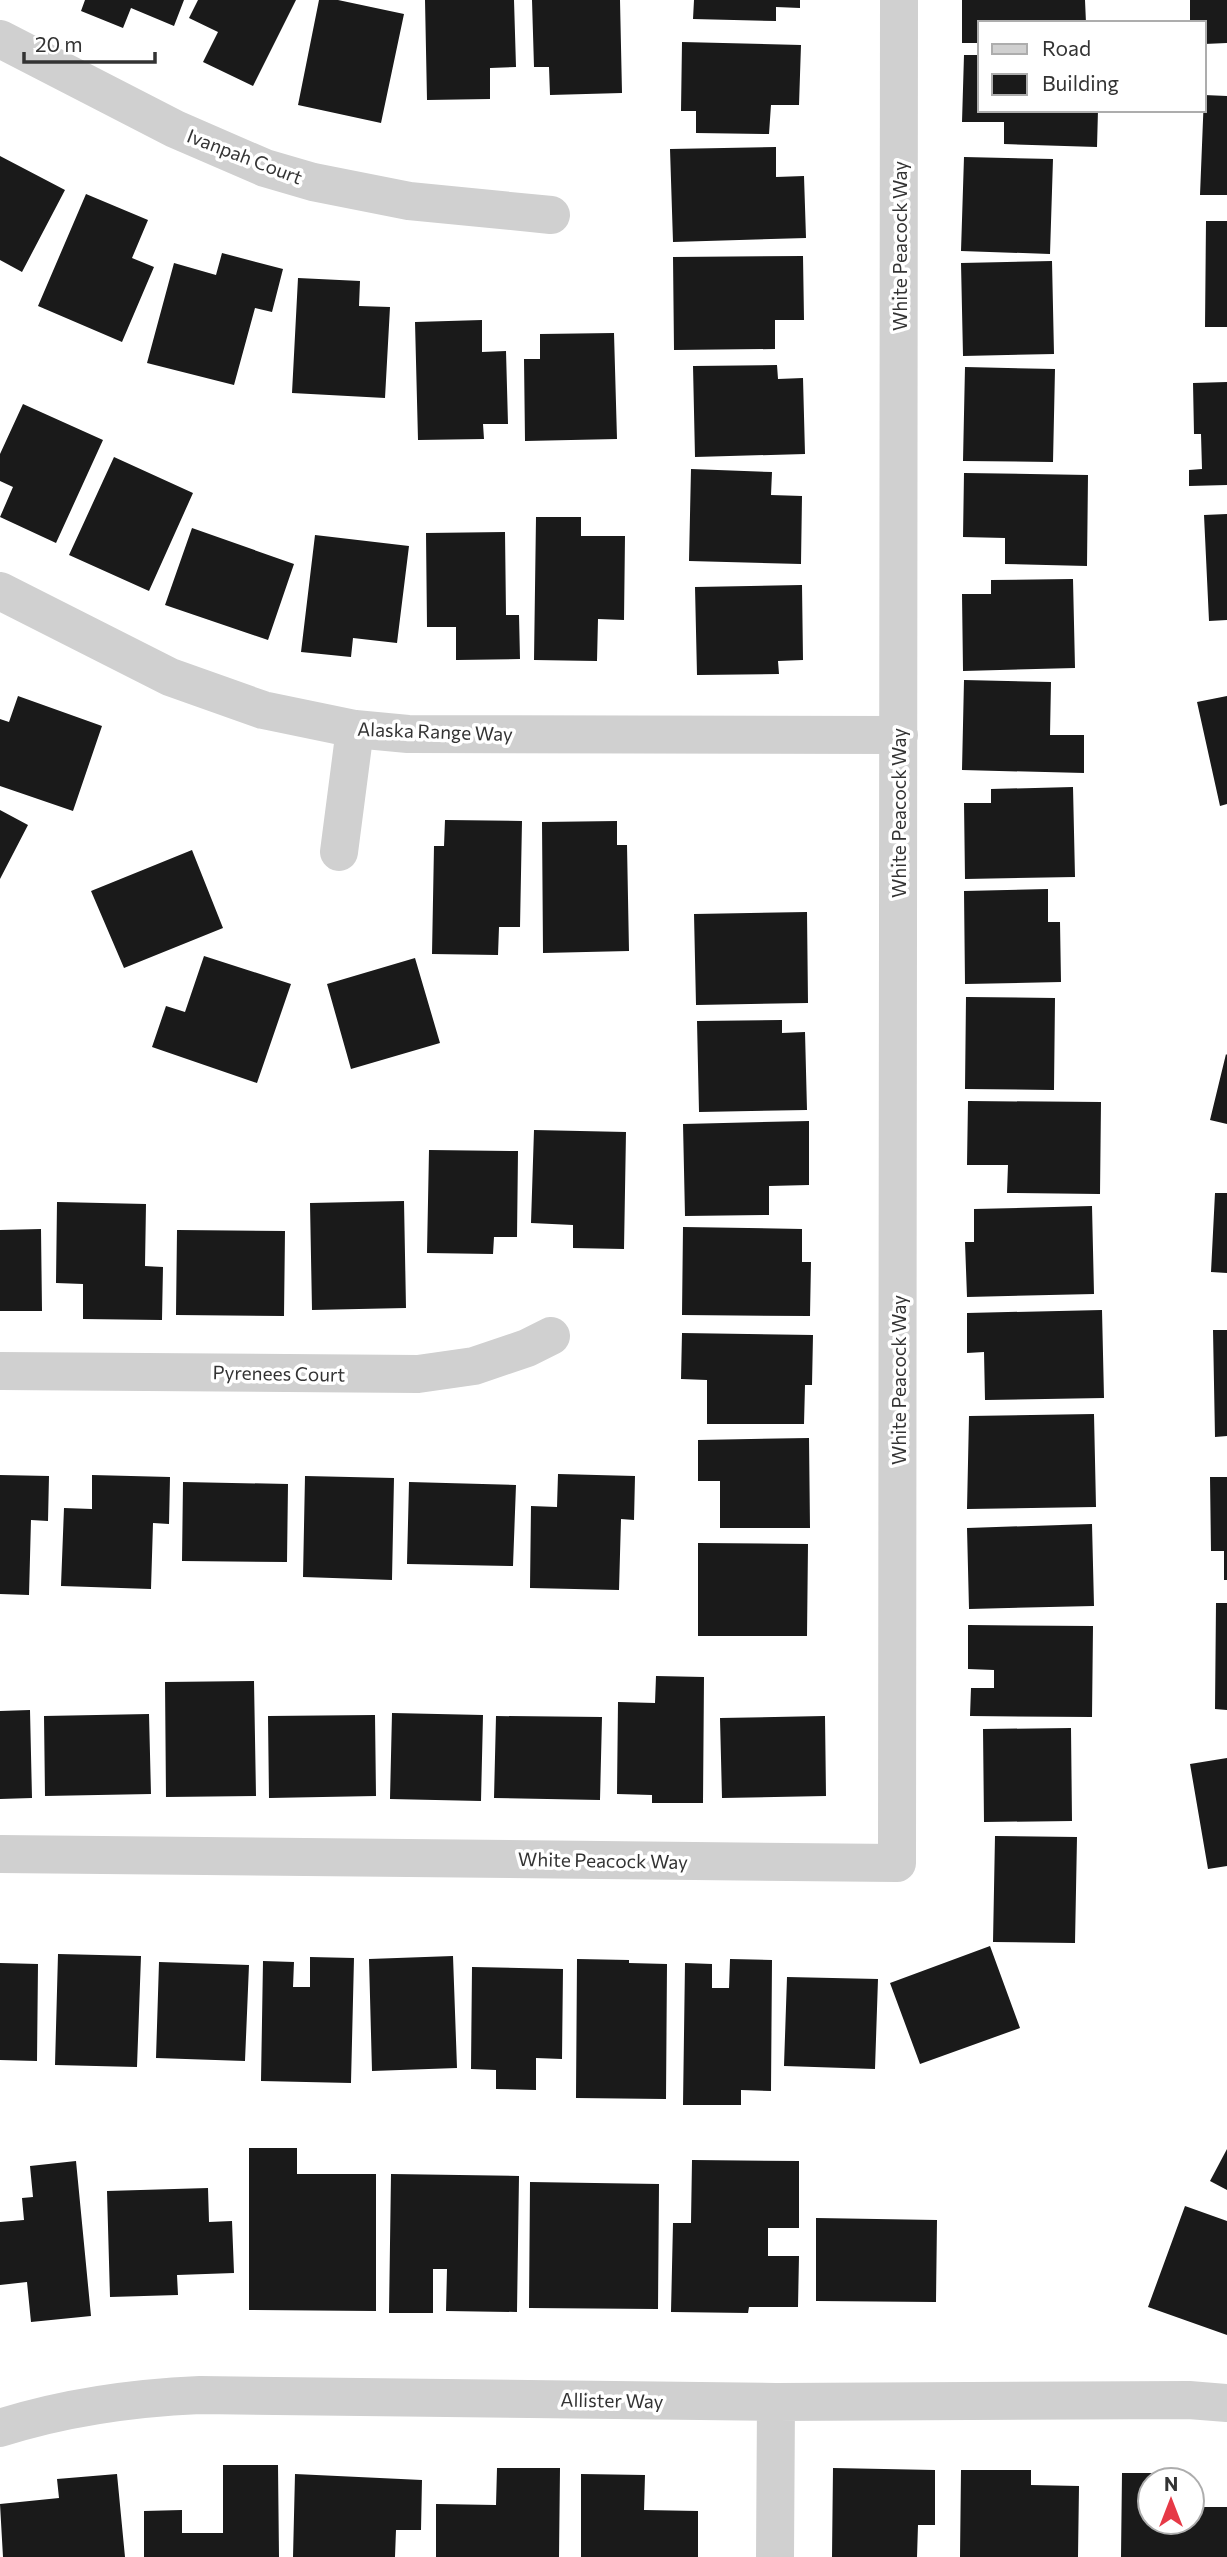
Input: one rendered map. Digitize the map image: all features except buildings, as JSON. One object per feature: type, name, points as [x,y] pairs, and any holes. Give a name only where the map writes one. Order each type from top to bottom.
[{"type":"street","name":"White Peacock Way","points":[[0,1854],[897,1863],[899,0]]},
{"type":"street","name":"Ivanpah Court","points":[[0,38],[175,129],[265,168],[313,182],[409,201],[551,215]]},
{"type":"street","name":"Alaska Range Way","points":[[0,591],[170,677],[262,709],[355,729],[408,734],[899,735]]},
{"type":"street","points":[[339,852],[355,729]]},
{"type":"street","name":"Pyrenees Court","points":[[0,1371],[418,1374],[474,1366],[527,1348],[551,1336]]},
{"type":"street","name":"Allister Way","points":[[0,2428],[88,2405],[200,2395],[776,2402],[1189,2400],[1227,2403]]},
{"type":"street","points":[[775,2557],[776,2402]]}]
